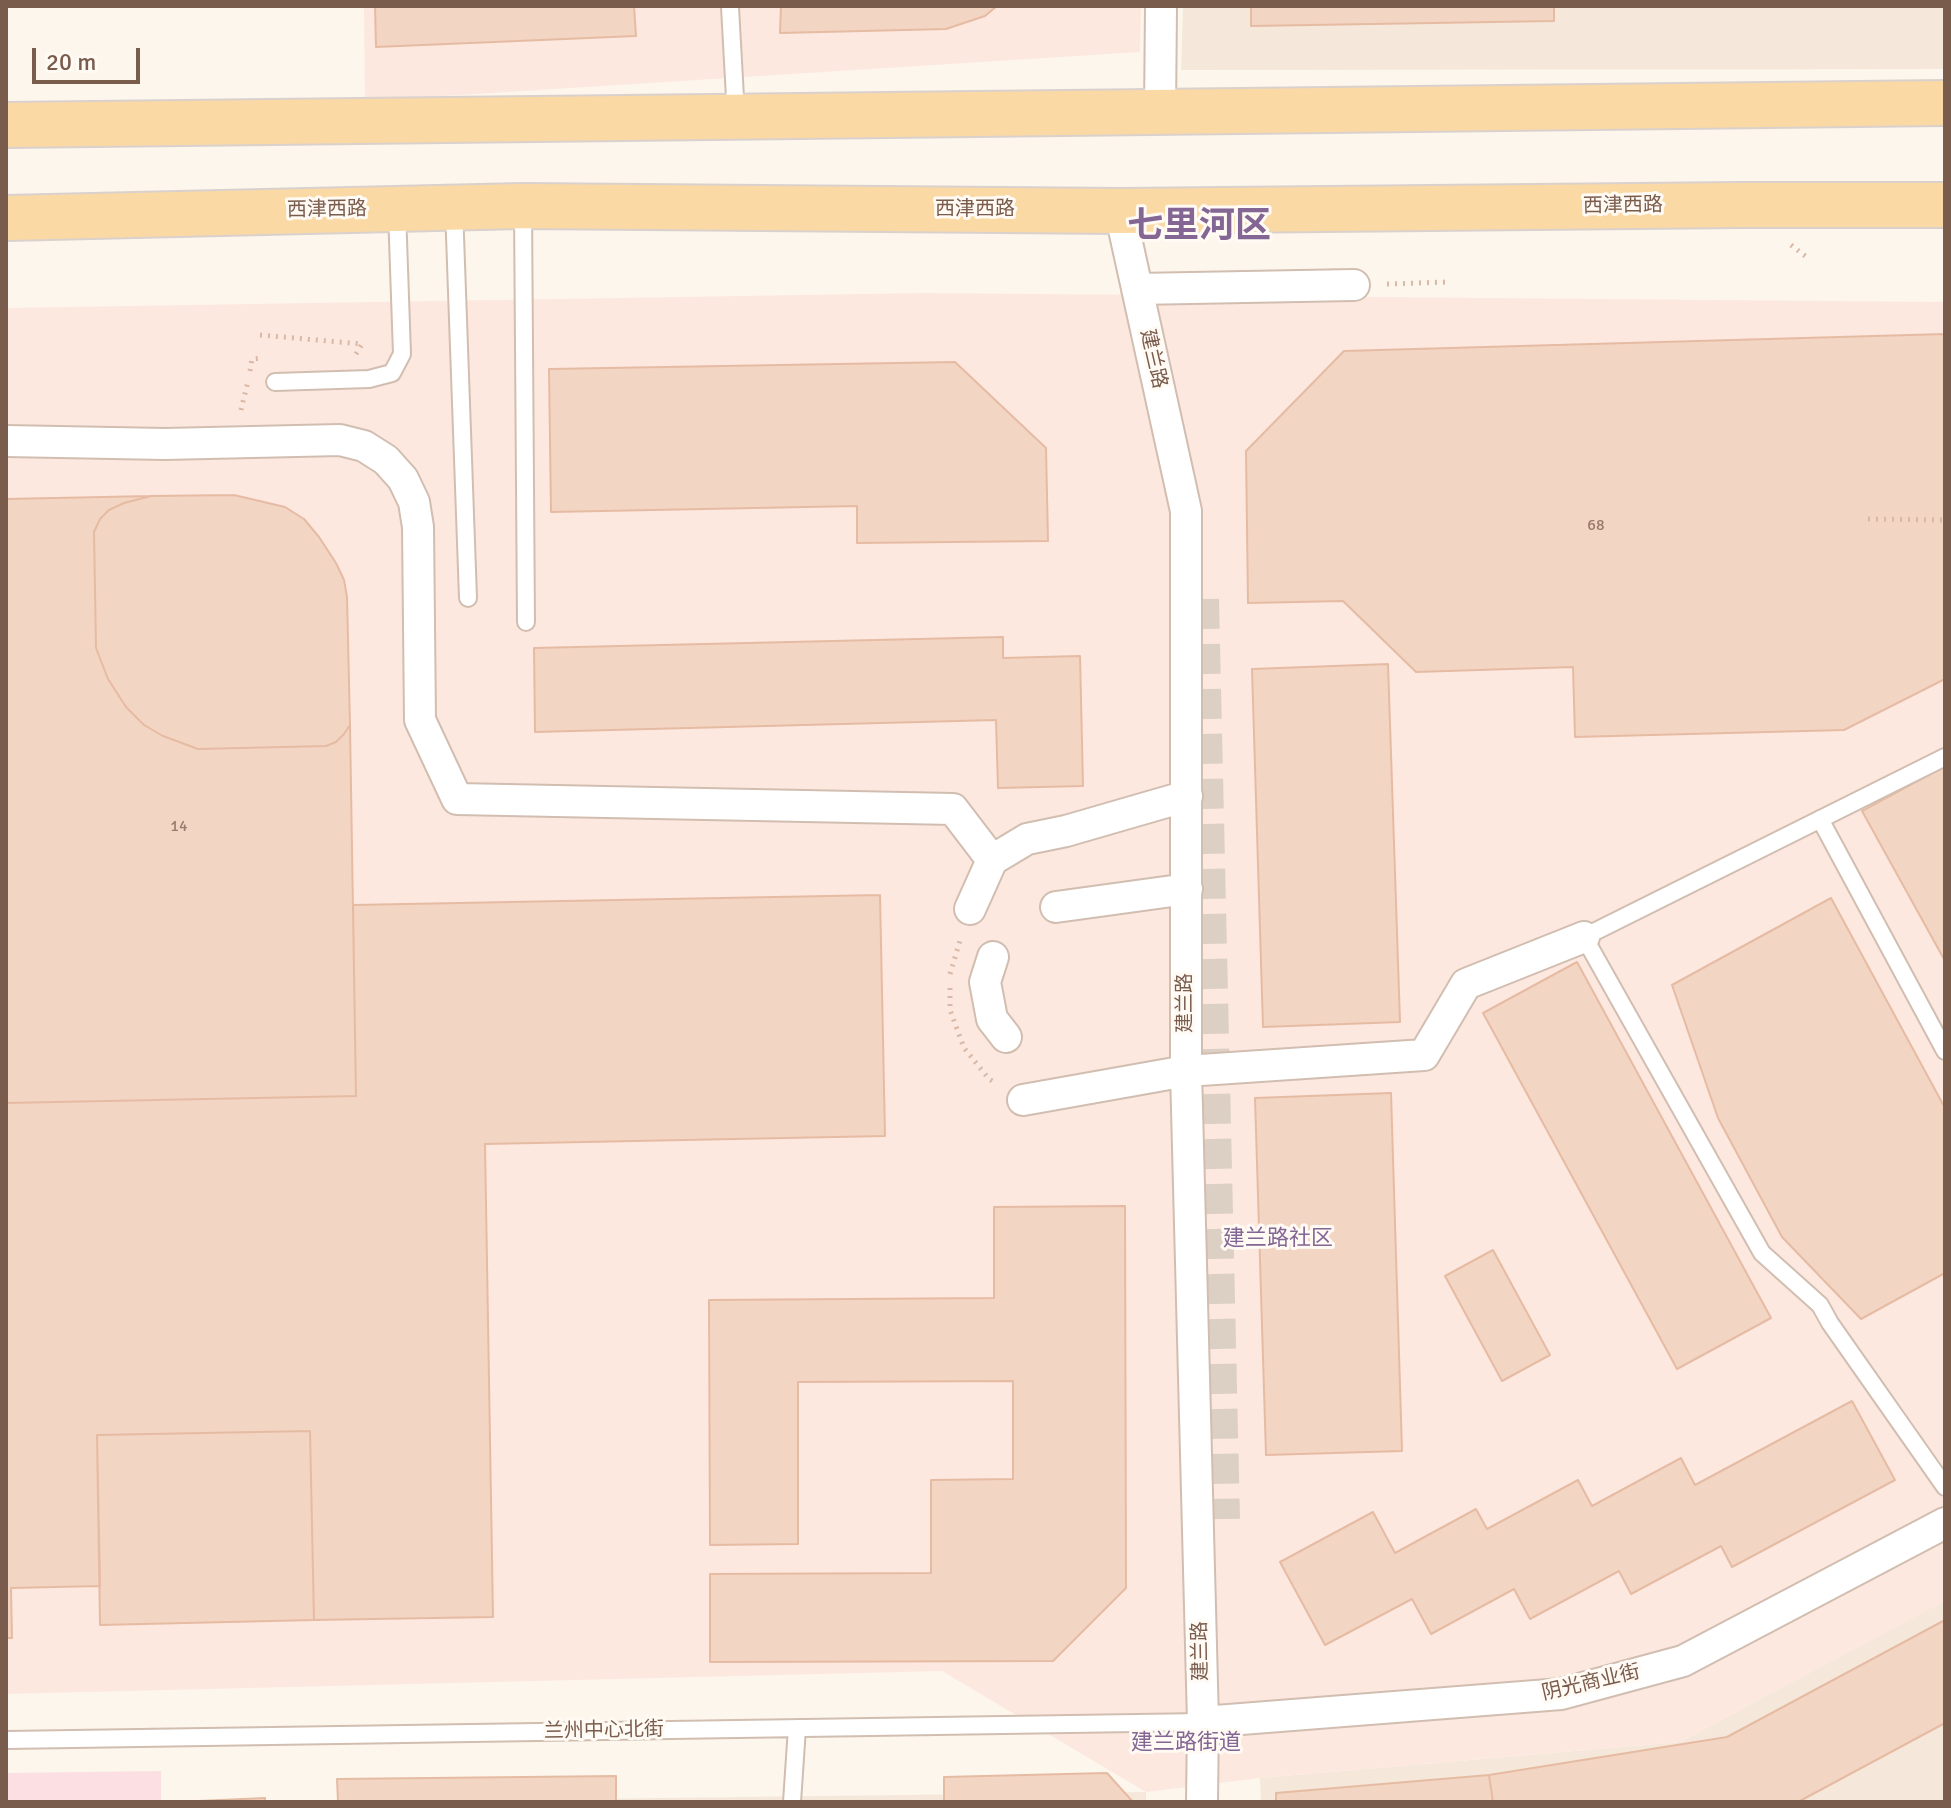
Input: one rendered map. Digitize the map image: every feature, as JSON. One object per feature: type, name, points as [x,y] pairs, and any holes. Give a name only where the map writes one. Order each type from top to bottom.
[{"type":"main road","points":[[6,125],[1945,103]]},
{"type":"main road","name":"西津西路","points":[[6,218],[523,206],[1120,211],[1945,205]]},
{"type":"street","points":[[1160,112],[1161,6]]},
{"type":"street","name":"建兰路","points":[[1120,211],[1186,511],[1186,1071],[1203,1722],[1202,1802]]},
{"type":"street","points":[[1137,289],[1354,285]]},
{"type":"street","points":[[6,441],[165,444],[340,440],[364,446],[386,460],[403,479],[414,502],[418,527],[420,720],[457,799],[953,809],[992,860]]},
{"type":"street","points":[[970,909],[992,860],[1027,839],[1187,796]]},
{"type":"street","points":[[1056,907],[1187,889]]},
{"type":"street","points":[[1023,1100],[1186,1071],[1424,1055],[1466,984],[1584,937]]},
{"type":"street","points":[[993,957],[985,982],[992,1019],[1006,1037]]},
{"type":"street","name":"阴光商业街","points":[[1203,1722],[1561,1694],[1683,1661],[1945,1523]]},
{"type":"lane","points":[[730,7],[736,117]]},
{"type":"lane","points":[[523,206],[526,622]]},
{"type":"lane","points":[[454,208],[468,598]]},
{"type":"lane","points":[[275,382],[369,379],[392,373],[402,354],[397,209]]},
{"type":"lane","points":[[1945,757],[1584,937],[1762,1253],[1820,1305],[1945,1487]]},
{"type":"lane","points":[[1820,819],[1945,1051]]},
{"type":"lane","name":"兰州中心北街","points":[[6,1740],[1203,1722]]},
{"type":"lane","points":[[792,1802],[797,1728]]},
{"type":"path","points":[[1354,285],[1447,282]]},
{"type":"path","points":[[1868,519],[1945,520]]},
{"type":"shaded area","points":[[364,6],[1141,6],[1140,52],[365,101]]},
{"type":"shaded area","points":[[1183,6],[1945,6],[1945,69],[1181,70]]},
{"type":"shaded area","points":[[923,293],[1945,302],[1945,1601],[1680,1742],[1260,1778],[1146,1792],[942,1671],[6,1694],[6,308]]},
{"type":"shaded area","points":[[1945,1600],[1945,1802],[1261,1802],[1260,1778],[1680,1742]]},
{"type":"shaded area","points":[[161,1771],[161,1802],[6,1802],[6,1773]]},
{"type":"shaded area","points":[[1146,1792],[1146,1802],[340,1802]]},
{"type":"building","points":[[375,6],[634,6],[636,36],[376,47]]},
{"type":"building","points":[[781,6],[997,6],[985,16],[946,29],[780,33]]},
{"type":"building","points":[[1251,6],[1554,6],[1554,21],[1251,26]]},
{"type":"building","points":[[1945,334],[1945,679],[1844,730],[1575,737],[1573,667],[1416,672],[1343,601],[1248,603],[1246,451],[1344,351]]},
{"type":"building","points":[[955,362],[1046,448],[1048,541],[857,543],[857,506],[551,512],[549,369]]},
{"type":"building","points":[[234,495],[285,507],[304,519],[319,537],[344,580],[350,725],[336,742],[326,746],[198,749],[163,736],[144,725],[126,707],[108,679],[96,648],[94,532],[100,519],[109,510],[124,503],[151,496]]},
{"type":"building","points":[[151,496],[109,510],[94,532],[96,648],[108,679],[126,707],[144,725],[198,749],[326,746],[336,742],[350,725],[356,1096],[6,1103],[6,499]]},
{"type":"building","points":[[1003,637],[1003,658],[1080,656],[1083,786],[998,788],[996,720],[535,732],[534,648]]},
{"type":"building","points":[[1388,664],[1400,1022],[1263,1027],[1252,669]]},
{"type":"building","points":[[1945,766],[1945,961],[1862,811]]},
{"type":"building","points":[[880,895],[885,1136],[485,1144],[493,1617],[314,1620],[310,1431],[97,1435],[100,1586],[11,1588],[12,1638],[6,1638],[6,1103],[356,1096],[353,905]]},
{"type":"building","points":[[1831,898],[1945,1108],[1945,1273],[1861,1319],[1782,1237],[1718,1118],[1672,985]]},
{"type":"building","points":[[1577,962],[1771,1318],[1677,1369],[1483,1013]]},
{"type":"building","points":[[1391,1093],[1402,1451],[1266,1455],[1255,1098]]},
{"type":"building","points":[[1125,1206],[1126,1588],[1053,1661],[710,1662],[710,1574],[931,1573],[931,1480],[1013,1479],[1013,1381],[798,1382],[798,1544],[710,1545],[709,1300],[994,1298],[994,1207]]},
{"type":"building","points":[[1493,1250],[1550,1355],[1502,1381],[1445,1276]]},
{"type":"building","points":[[1852,1401],[1895,1480],[1732,1567],[1721,1546],[1631,1594],[1619,1571],[1530,1619],[1514,1589],[1431,1634],[1412,1599],[1325,1645],[1280,1562],[1373,1512],[1395,1553],[1476,1509],[1487,1529],[1578,1480],[1592,1506],[1681,1458],[1695,1485]]},
{"type":"building","points":[[310,1431],[314,1620],[100,1625],[97,1435]]},
{"type":"building","points":[[1945,1620],[1945,1723],[1798,1802],[1493,1802],[1489,1775],[1727,1737]]},
{"type":"building","points":[[1107,1773],[1133,1802],[944,1802],[944,1777]]},
{"type":"building","points":[[1489,1775],[1493,1802],[1276,1802],[1276,1793]]},
{"type":"building","points":[[616,1776],[616,1802],[338,1802],[337,1779]]},
{"type":"building","points":[[265,1798],[265,1802],[176,1802]]},
{"type":"tunnel","points":[[1204,599],[1225,1519]]},
{"type":"district","name":"七里河区","points":[[1199,228]]},
{"type":"district","name":"建兰路社区","points":[[1278,1239]]},
{"type":"district","name":"建兰路街道","points":[[1186,1743]]}]
